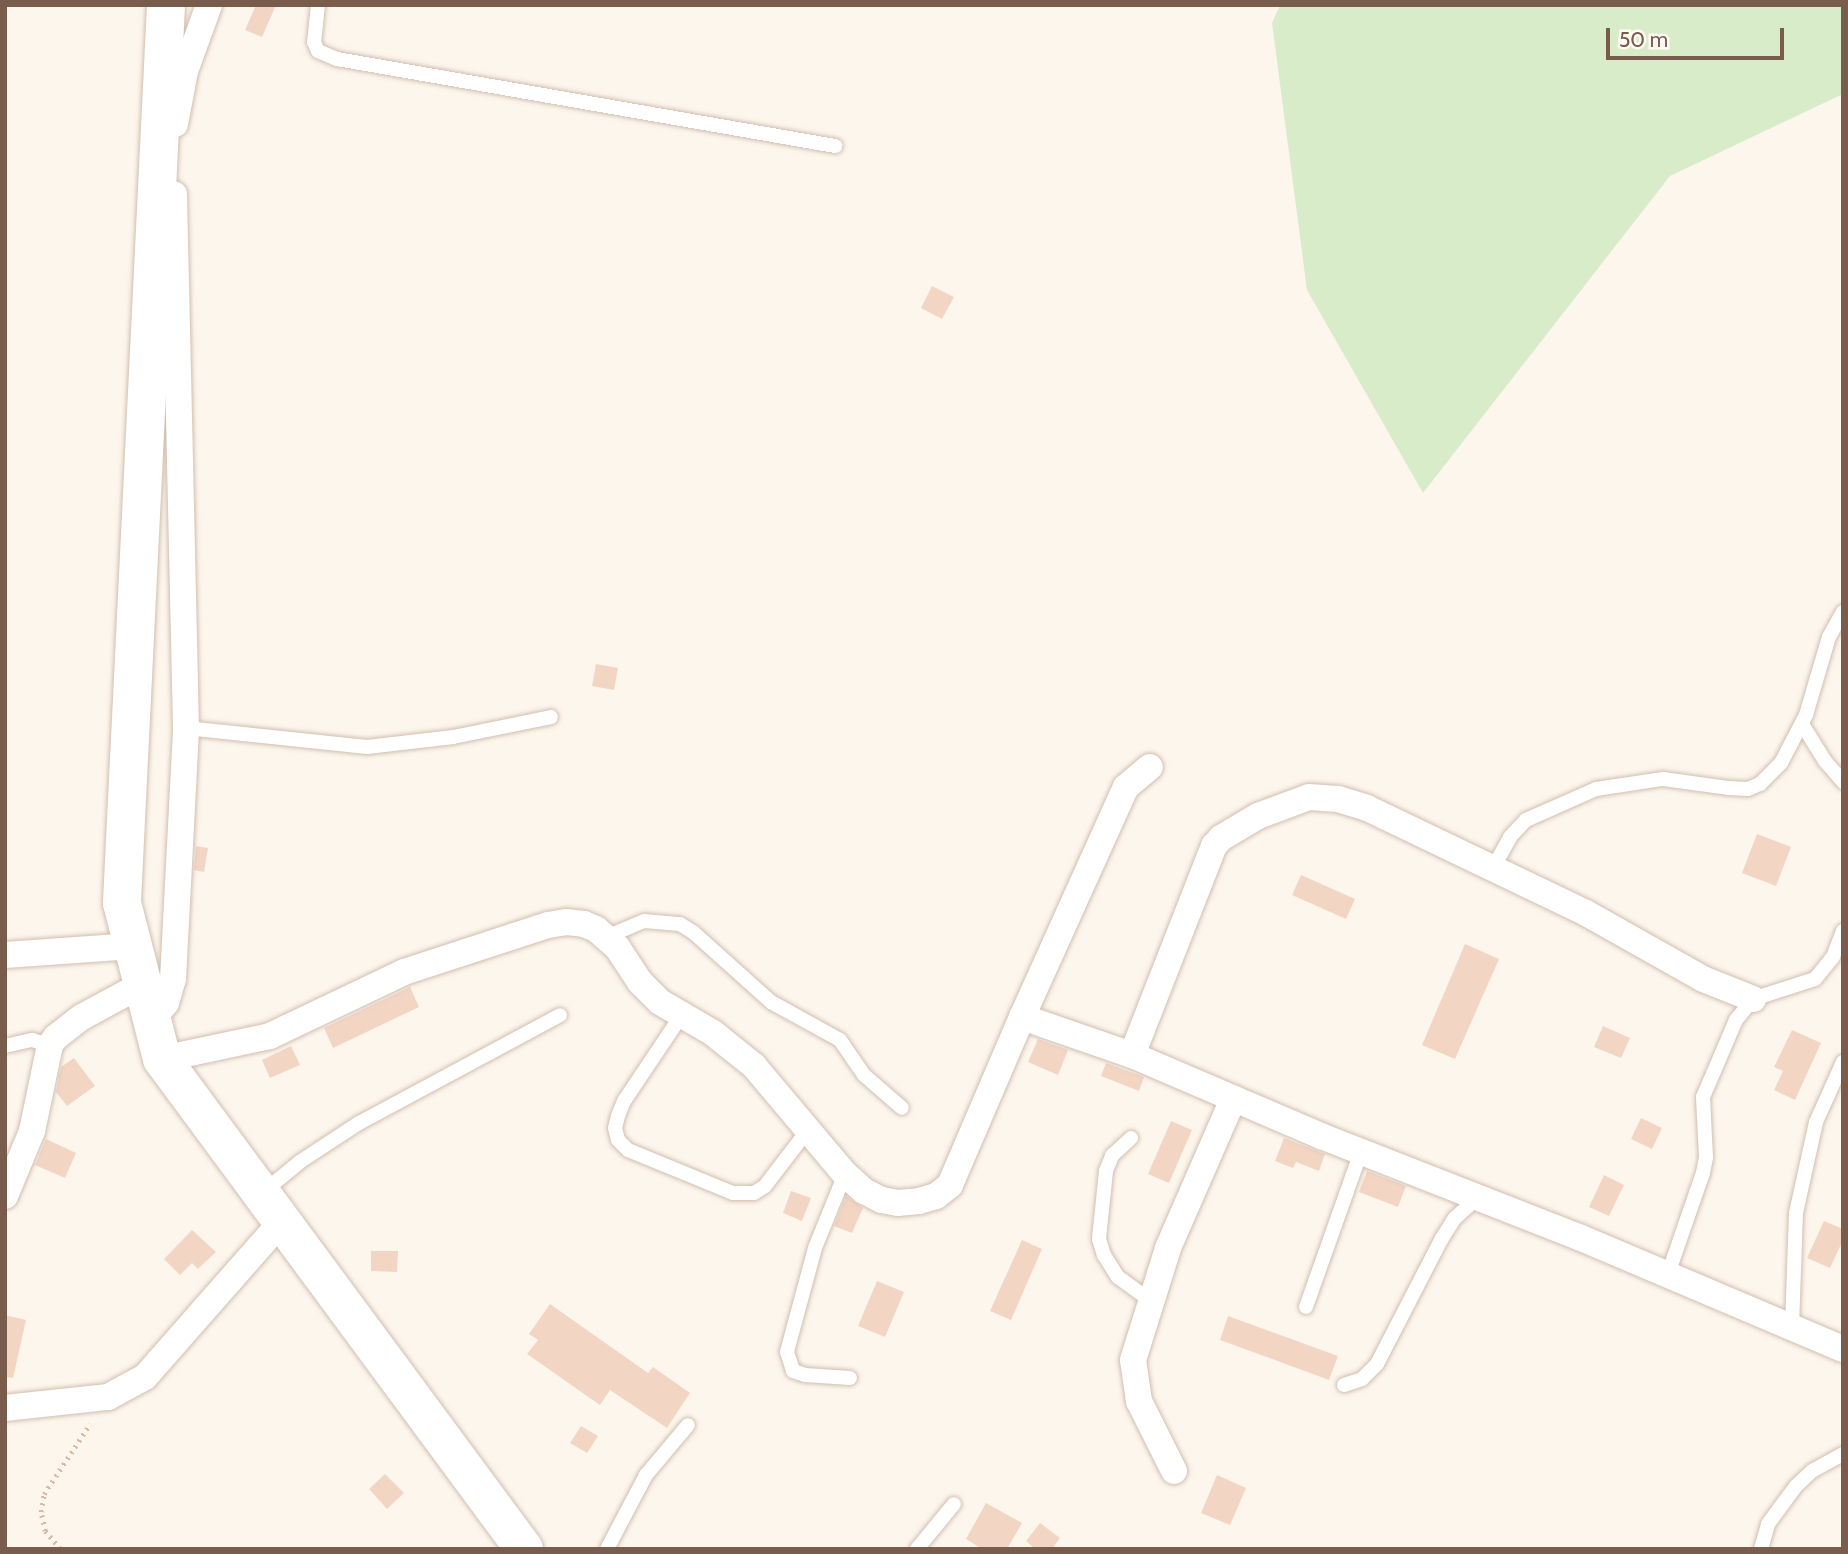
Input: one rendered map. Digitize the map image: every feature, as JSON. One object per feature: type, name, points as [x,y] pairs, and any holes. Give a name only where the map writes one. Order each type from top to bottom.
[{"type":"main road","points":[[166,5],[122,903],[162,1059],[270,1209],[524,1549]]},
{"type":"street","points":[[5,1196],[32,1131],[50,1045],[56,1037],[82,1017],[148,1002],[166,1003],[173,979],[187,727],[172,140],[185,71],[209,5]]},
{"type":"street","points":[[162,1059],[270,1036],[404,972],[548,925],[566,922],[584,924],[617,947],[650,994],[681,1016],[713,1033],[754,1066],[807,1131],[864,1191],[898,1203],[936,1196],[950,1185],[1126,786],[1150,767]]},
{"type":"street","points":[[1132,1055],[1208,856],[1221,838],[1258,816],[1309,797],[1338,799],[1367,808],[1586,913],[1703,979],[1753,999]]},
{"type":"street","points":[[5,955],[133,946]]},
{"type":"street","points":[[1022,1017],[1132,1055],[1362,1152],[1668,1274],[1843,1349]]},
{"type":"street","points":[[1174,1471],[1139,1401],[1133,1360],[1168,1248],[1233,1099]]},
{"type":"street","points":[[5,1408],[108,1397],[145,1377],[270,1209]]},
{"type":"lane","points":[[318,5],[314,42],[318,51],[337,59],[835,146]]},
{"type":"lane","points":[[1492,870],[1510,837],[1526,820],[1596,789],[1646,780],[1748,789],[1760,784],[1781,763],[1802,724],[1829,636],[1843,612]]},
{"type":"lane","points":[[187,727],[367,747],[453,737],[551,717]]},
{"type":"lane","points":[[1802,724],[1825,761],[1843,782]]},
{"type":"lane","points":[[606,937],[644,921],[680,924],[693,932],[772,1002],[840,1040],[864,1075],[902,1108]]},
{"type":"lane","points":[[1668,1274],[1703,1173],[1706,1157],[1703,1097],[1742,1007],[1753,999],[1815,979],[1833,957],[1843,931]]},
{"type":"lane","points":[[270,1209],[301,1161],[359,1124],[560,1015]]},
{"type":"lane","points":[[681,1016],[624,1101],[618,1116],[615,1128],[618,1140],[628,1150],[733,1193],[754,1193],[765,1186],[807,1131]]},
{"type":"lane","points":[[5,1046],[32,1040],[50,1045]]},
{"type":"lane","points":[[1792,1327],[1796,1213],[1816,1122],[1843,1062]]},
{"type":"lane","points":[[1131,1138],[1112,1156],[1106,1171],[1100,1239],[1104,1255],[1118,1277],[1151,1301]]},
{"type":"lane","points":[[1306,1307],[1362,1152]]},
{"type":"lane","points":[[845,1174],[815,1248],[787,1352],[793,1371],[804,1376],[850,1378]]},
{"type":"lane","points":[[1344,1385],[1362,1379],[1377,1364],[1441,1240],[1455,1218],[1478,1197]]},
{"type":"lane","points":[[607,1549],[646,1475],[688,1424]]},
{"type":"lane","points":[[1762,1549],[1768,1524],[1796,1486],[1812,1471],[1843,1454]]},
{"type":"lane","points":[[917,1549],[954,1504]]},
{"type":"path","points":[[60,1549],[45,1531],[41,1512],[44,1494],[108,1397]]},
{"type":"green space","points":[[1280,5],[1843,5],[1843,94],[1670,176],[1423,493],[1307,290],[1272,23]]},
{"type":"building","points":[[256,5],[276,5],[262,37],[245,30]]},
{"type":"building","points":[[932,286],[954,297],[942,319],[921,308]]},
{"type":"building","points":[[596,664],[618,668],[614,690],[592,686]]},
{"type":"building","points":[[1757,834],[1791,847],[1776,886],[1742,873]]},
{"type":"building","points":[[196,846],[208,848],[204,872],[194,870]]},
{"type":"building","points":[[1301,875],[1355,899],[1346,919],[1292,895]]},
{"type":"building","points":[[1465,944],[1499,959],[1455,1059],[1422,1045]]},
{"type":"building","points":[[410,987],[419,1007],[333,1048],[324,1028]]},
{"type":"building","points":[[1603,1026],[1630,1038],[1621,1058],[1594,1047]]},
{"type":"building","points":[[1792,1030],[1821,1043],[1795,1100],[1774,1090],[1783,1071],[1774,1067]]},
{"type":"building","points":[[1038,1039],[1068,1050],[1058,1075],[1028,1062]]},
{"type":"building","points":[[291,1046],[300,1065],[270,1078],[262,1060]]},
{"type":"building","points":[[74,1058],[95,1086],[67,1106],[56,1092],[61,1067]]},
{"type":"building","points":[[1106,1063],[1144,1077],[1139,1091],[1101,1076]]},
{"type":"building","points":[[1641,1118],[1662,1128],[1652,1149],[1631,1139]]},
{"type":"building","points":[[1171,1121],[1192,1130],[1169,1183],[1148,1174]]},
{"type":"building","points":[[1284,1138],[1325,1154],[1319,1171],[1296,1162],[1293,1168],[1275,1161]]},
{"type":"building","points":[[46,1139],[76,1153],[65,1178],[35,1165]]},
{"type":"building","points":[[1367,1171],[1406,1186],[1398,1207],[1359,1192]]},
{"type":"building","points":[[1604,1175],[1624,1185],[1609,1216],[1589,1207]]},
{"type":"building","points":[[791,1191],[811,1198],[802,1221],[783,1213]]},
{"type":"building","points":[[846,1196],[863,1208],[852,1233],[834,1226]]},
{"type":"building","points":[[1824,1221],[1843,1229],[1843,1240],[1830,1268],[1807,1258]]},
{"type":"building","points":[[192,1230],[216,1252],[198,1269],[192,1263],[180,1275],[164,1259]]},
{"type":"building","points":[[1022,1240],[1042,1249],[1011,1320],[990,1311]]},
{"type":"building","points":[[371,1251],[398,1251],[397,1272],[371,1271]]},
{"type":"building","points":[[877,1281],[904,1292],[885,1337],[858,1326]]},
{"type":"building","points":[[550,1304],[648,1373],[653,1367],[690,1393],[667,1428],[610,1390],[600,1405],[527,1354],[538,1340],[529,1334]]},
{"type":"building","points":[[5,1315],[26,1320],[13,1378],[5,1377]]},
{"type":"building","points":[[1228,1316],[1338,1356],[1329,1380],[1220,1340]]},
{"type":"building","points":[[581,1426],[598,1436],[587,1453],[570,1443]]},
{"type":"building","points":[[385,1474],[404,1493],[387,1509],[369,1489]]},
{"type":"building","points":[[1217,1475],[1246,1488],[1230,1525],[1201,1513]]},
{"type":"building","points":[[986,1503],[1022,1523],[1007,1549],[982,1549],[966,1539]]},
{"type":"building","points":[[1040,1523],[1060,1538],[1052,1549],[1035,1549],[1026,1541]]}]
